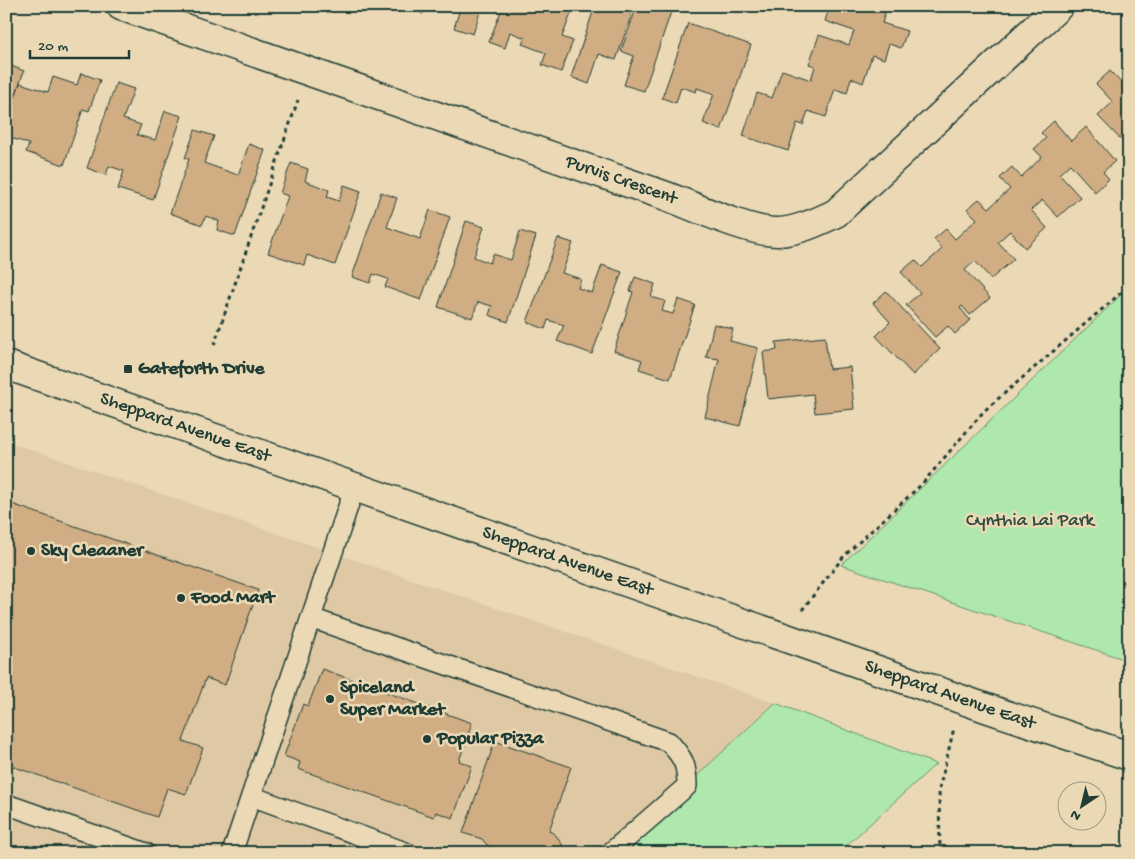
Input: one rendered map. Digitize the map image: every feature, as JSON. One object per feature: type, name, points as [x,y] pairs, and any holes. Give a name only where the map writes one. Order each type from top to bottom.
[{"type":"main road","name":"Purvis Crescent","points":[[120,6],[656,192],[750,228],[778,232],[816,223],[836,213],[1059,6]]},
{"type":"main road","name":"Sheppard Avenue East","points":[[6,365],[960,699],[1129,756]]},
{"type":"lane","points":[[232,853],[355,486]]},
{"type":"lane","points":[[311,618],[669,742],[682,758],[687,774],[687,786],[610,853]]},
{"type":"lane","points":[[251,796],[408,853]]},
{"type":"lane","points":[[6,804],[146,853]]},
{"type":"path","points":[[214,345],[294,110],[309,72]]},
{"type":"path","points":[[782,636],[844,556],[922,484],[984,411],[1129,286]]},
{"type":"path","points":[[940,853],[939,790],[960,699]]},
{"type":"shaded area","points":[[6,441],[775,703],[614,853],[6,853]]},
{"type":"green space","name":"Cynthia Lai Park","points":[[1129,287],[1129,661],[841,565]]},
{"type":"green space","points":[[775,703],[936,764],[838,853],[614,853]]},
{"type":"building","points":[[368,6],[385,6],[383,12]]},
{"type":"building","points":[[403,6],[426,6],[423,14]]},
{"type":"building","points":[[461,6],[482,6],[473,34],[454,28]]},
{"type":"building","points":[[503,6],[574,6],[562,37],[573,41],[561,72],[542,65],[546,53],[522,44],[525,38],[510,32],[505,48],[489,42]]},
{"type":"building","points":[[595,6],[631,6],[629,13],[632,13],[616,60],[599,54],[589,84],[571,77]]},
{"type":"building","points":[[637,6],[663,6],[672,9],[644,91],[624,85],[634,56],[621,51]]},
{"type":"building","points":[[830,6],[887,6],[882,23],[907,31],[901,48],[889,44],[884,59],[872,55],[863,83],[851,78],[847,93],[835,89],[826,117],[808,111],[803,125],[797,123],[788,151],[743,136],[757,93],[772,98],[782,70],[811,80],[815,66],[809,64],[819,35],[849,45],[854,31],[825,21]]},
{"type":"building","points":[[688,23],[751,45],[721,130],[703,123],[714,94],[697,88],[696,92],[681,87],[676,103],[662,98]]},
{"type":"building","points":[[9,65],[24,71],[12,105],[6,103],[6,72]]},
{"type":"building","points":[[1110,71],[1129,91],[1125,92],[1129,95],[1129,148],[1098,116],[1113,102],[1096,84]]},
{"type":"building","points":[[81,73],[100,80],[89,111],[83,109],[64,165],[26,152],[29,144],[6,136],[6,123],[20,83],[48,92],[53,77],[77,85]]},
{"type":"building","points":[[116,83],[134,89],[123,119],[141,125],[137,135],[155,140],[165,111],[182,116],[153,200],[118,189],[124,171],[109,166],[106,175],[87,168]]},
{"type":"building","points":[[1054,121],[1071,141],[1086,127],[1115,161],[1103,172],[1109,179],[1095,192],[1070,164],[1059,174],[1080,197],[1058,217],[1042,200],[1031,210],[1047,228],[1025,248],[1010,231],[998,242],[1014,259],[991,279],[975,261],[965,270],[990,298],[970,315],[962,306],[960,308],[970,320],[955,334],[948,326],[935,337],[906,305],[920,293],[901,272],[915,260],[922,267],[942,249],[934,239],[946,229],[955,239],[977,219],[967,209],[979,199],[989,208],[1010,189],[1000,178],[1012,167],[1021,177],[1042,157],[1034,149],[1046,138],[1041,133]]},
{"type":"building","points":[[195,130],[214,136],[204,163],[238,175],[249,144],[265,150],[235,236],[217,230],[219,221],[206,216],[202,225],[170,213],[189,159],[185,158]]},
{"type":"building","points":[[291,163],[308,169],[305,181],[329,190],[327,197],[339,201],[344,185],[361,191],[335,265],[307,255],[304,265],[268,253],[288,196],[280,193]]},
{"type":"building","points":[[381,192],[397,198],[387,227],[420,239],[430,210],[450,217],[421,300],[385,287],[388,279],[373,274],[370,283],[352,277]]},
{"type":"building","points":[[466,221],[484,227],[474,257],[490,263],[493,254],[511,260],[520,231],[536,236],[508,322],[489,315],[492,306],[478,302],[472,318],[438,307]]},
{"type":"building","points":[[558,238],[573,243],[562,273],[581,279],[578,288],[592,293],[602,265],[622,272],[592,354],[557,341],[564,325],[548,320],[545,329],[527,322]]},
{"type":"building","points":[[635,277],[655,284],[651,297],[665,301],[662,311],[673,314],[678,299],[695,305],[670,379],[639,369],[642,360],[614,351],[633,292],[630,291]]},
{"type":"building","points":[[886,291],[940,349],[913,375],[876,336],[890,322],[873,303]]},
{"type":"building","points":[[714,324],[733,329],[730,341],[758,348],[740,426],[705,417],[719,359],[706,357]]},
{"type":"building","points":[[825,337],[829,369],[850,367],[854,409],[815,413],[813,394],[768,399],[763,352],[777,350],[776,342]]},
{"type":"building","points":[[6,502],[258,590],[225,685],[206,678],[183,741],[203,748],[186,794],[167,788],[157,817],[6,764]]},
{"type":"building","points":[[322,669],[472,723],[459,761],[472,766],[453,818],[436,812],[434,817],[298,769],[300,762],[284,756],[303,704],[308,706]]},
{"type":"building","points":[[495,741],[571,767],[549,831],[555,834],[562,844],[564,853],[500,853],[487,845],[482,839],[463,833]]},
{"type":"place","name":"Gateforth Drive","points":[[128,369]]},
{"type":"place","name":"Sky Cleaaner","points":[[31,551]]},
{"type":"place","name":"Food Mart","points":[[181,598]]},
{"type":"place","name":"Spiceland Super Market","points":[[330,699]]},
{"type":"place","name":"Popular Pizza","points":[[427,739]]}]
